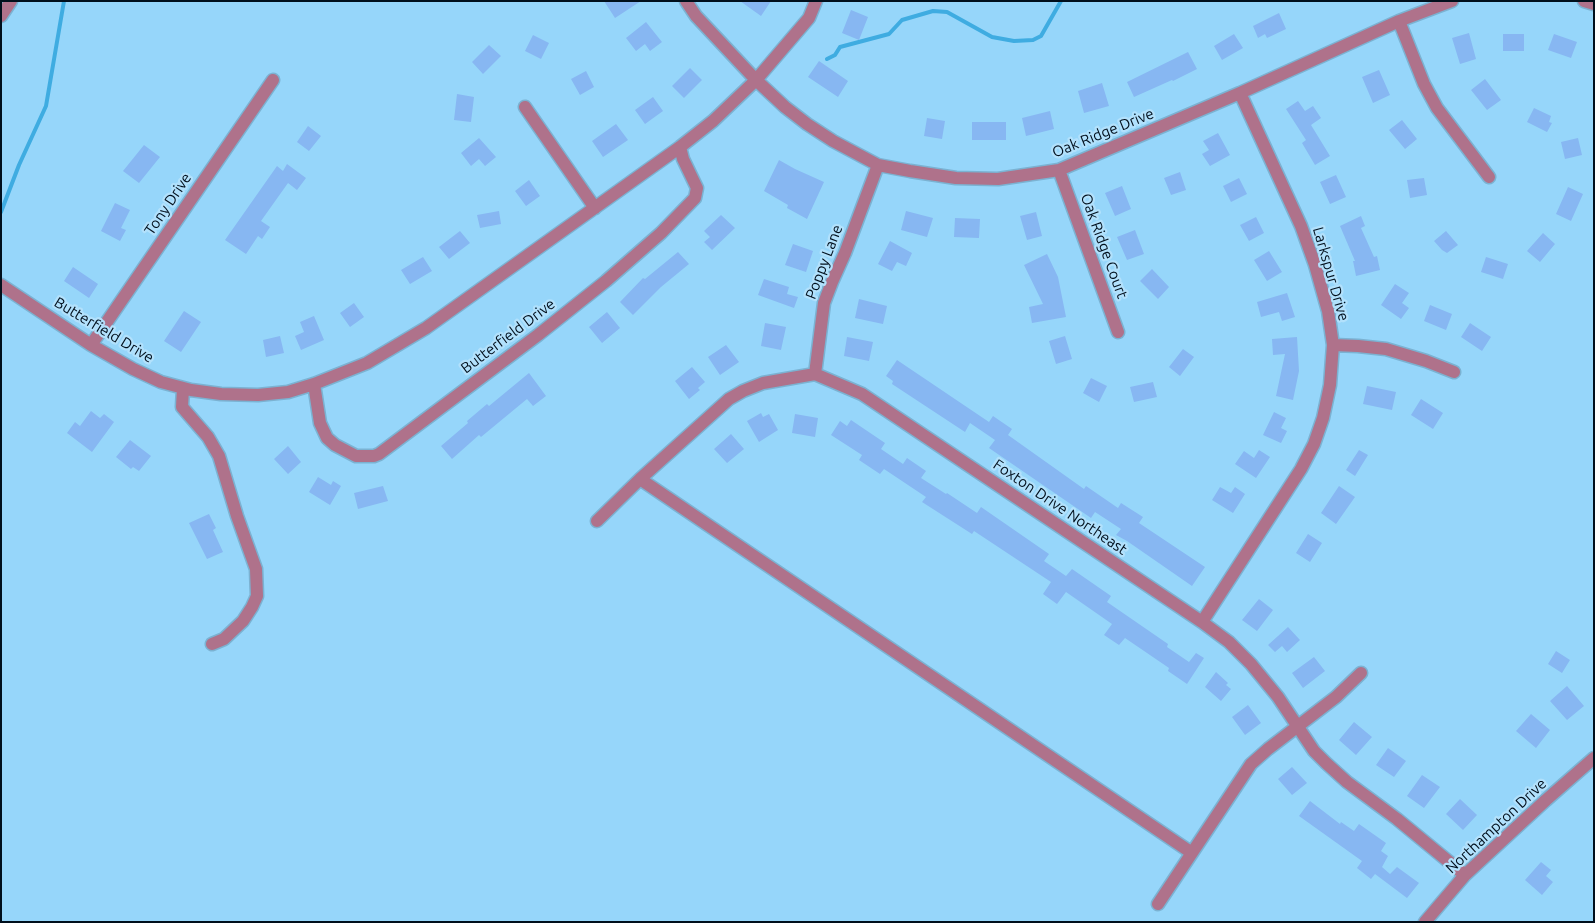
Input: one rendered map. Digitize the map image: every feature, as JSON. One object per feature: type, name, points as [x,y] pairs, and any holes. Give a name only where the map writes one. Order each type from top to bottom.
[{"type":"street","points":[[1,16],[11,1]]},
{"type":"street","name":"Oak Ridge Drive","points":[[686,1],[696,16],[756,80],[785,107],[833,141],[878,165],[910,172],[956,178],[998,179],[1059,170],[1240,94],[1399,21],[1452,1]]},
{"type":"street","name":"Butterfield Drive","points":[[1,286],[91,346],[161,382],[221,394],[258,395],[288,392],[314,384],[367,363],[426,328],[680,147],[713,121],[756,80],[809,18],[816,1]]},
{"type":"street","points":[[1584,1],[1594,4]]},
{"type":"street","points":[[1399,21],[1424,84],[1437,108],[1489,177]]},
{"type":"street","name":"Tony Drive","points":[[91,346],[272,80]]},
{"type":"street","name":"Larkspur Drive","points":[[1202,622],[1301,469],[1314,444],[1323,418],[1330,385],[1333,345],[1328,311],[1315,265],[1301,226],[1240,94]]},
{"type":"street","points":[[525,107],[595,208]]},
{"type":"street","name":"Butterfield Drive","points":[[314,384],[320,423],[327,438],[335,445],[356,456],[380,454],[538,335],[606,281],[661,232],[695,198],[697,188],[683,159],[680,147]]},
{"type":"street","name":"Poppy Lane","points":[[815,374],[824,304],[878,165]]},
{"type":"street","name":"Oak Ridge Court","points":[[1059,170],[1118,332]]},
{"type":"street","points":[[1333,345],[1386,349],[1426,360],[1454,372]]},
{"type":"street","points":[[597,521],[640,479],[729,399],[763,383],[815,374]]},
{"type":"street","name":"Foxton Drive Northeast","points":[[815,374],[862,394],[1229,642],[1252,664],[1278,697],[1314,751],[1333,770],[1464,875]]},
{"type":"street","points":[[184,388],[182,407],[208,437],[219,456],[237,516],[256,569],[257,596],[252,607],[237,627],[224,639],[212,644]]},
{"type":"street","points":[[640,479],[1192,853]]},
{"type":"street","points":[[1158,904],[1251,764],[1336,697],[1361,673]]},
{"type":"street","name":"Northampton Drive","points":[[1425,922],[1464,875],[1594,758]]},
{"type":"building","points":[[604,1],[641,1],[615,18]]},
{"type":"building","points":[[740,1],[771,1],[761,16]]},
{"type":"building","points":[[851,10],[868,17],[859,40],[842,33]]},
{"type":"building","points":[[1279,13],[1286,29],[1267,38],[1265,34],[1258,38],[1253,26]]},
{"type":"building","points":[[646,22],[662,42],[650,51],[645,44],[636,51],[626,38]]},
{"type":"building","points":[[1469,33],[1476,59],[1460,64],[1452,38]]},
{"type":"building","points":[[1234,34],[1243,48],[1222,60],[1214,46]]},
{"type":"building","points":[[1503,34],[1524,34],[1524,51],[1503,51]]},
{"type":"building","points":[[1554,34],[1577,42],[1571,58],[1548,50]]},
{"type":"building","points":[[533,35],[549,43],[541,59],[525,51]]},
{"type":"building","points":[[489,45],[501,56],[483,74],[472,62]]},
{"type":"building","points":[[1188,52],[1197,69],[1134,97],[1127,82]]},
{"type":"building","points":[[819,61],[848,81],[838,97],[808,77]]},
{"type":"building","points":[[690,68],[702,80],[684,98],[672,86]]},
{"type":"building","points":[[1379,70],[1390,95],[1373,103],[1362,77]]},
{"type":"building","points":[[586,71],[594,87],[580,95],[571,79]]},
{"type":"building","points":[[1485,79],[1501,100],[1487,110],[1471,90]]},
{"type":"building","points":[[1102,83],[1109,106],[1084,113],[1078,91]]},
{"type":"building","points":[[457,94],[474,97],[471,122],[454,120]]},
{"type":"building","points":[[653,97],[663,111],[645,124],[635,110]]},
{"type":"building","points":[[1298,101],[1305,111],[1313,106],[1321,118],[1311,125],[1330,156],[1315,165],[1302,143],[1306,140],[1286,109]]},
{"type":"building","points":[[1534,108],[1551,116],[1549,122],[1552,123],[1547,132],[1527,122]]},
{"type":"building","points":[[1050,111],[1054,129],[1026,136],[1022,118]]},
{"type":"building","points":[[927,118],[945,121],[942,139],[924,136]]},
{"type":"building","points":[[1402,120],[1417,139],[1405,149],[1389,130]]},
{"type":"building","points":[[972,122],[1006,122],[1006,140],[972,140]]},
{"type":"building","points":[[616,124],[628,140],[603,157],[592,141]]},
{"type":"building","points":[[308,126],[321,136],[309,151],[297,142]]},
{"type":"building","points":[[1218,133],[1230,155],[1210,166],[1202,154],[1209,150],[1203,141]]},
{"type":"building","points":[[479,138],[496,157],[485,166],[479,159],[471,166],[461,153]]},
{"type":"building","points":[[1578,138],[1582,155],[1565,159],[1561,142]]},
{"type":"building","points":[[144,145],[160,157],[139,183],[123,171]]},
{"type":"building","points":[[779,160],[824,182],[807,219],[787,208],[788,205],[764,191]]},
{"type":"building","points":[[287,164],[306,178],[297,190],[288,183],[261,221],[270,227],[262,239],[258,236],[246,254],[225,240],[277,166],[283,171]]},
{"type":"building","points":[[1180,172],[1186,190],[1171,195],[1164,178]]},
{"type":"building","points":[[1336,175],[1346,197],[1330,204],[1320,182]]},
{"type":"building","points":[[1239,178],[1247,194],[1231,202],[1223,186]]},
{"type":"building","points":[[1424,178],[1427,195],[1410,198],[1407,180]]},
{"type":"building","points":[[529,180],[540,196],[526,206],[515,191]]},
{"type":"building","points":[[1122,186],[1131,209],[1115,216],[1105,193]]},
{"type":"building","points":[[1568,187],[1583,194],[1571,221],[1556,214]]},
{"type":"building","points":[[115,203],[130,210],[121,228],[126,230],[120,241],[101,231]]},
{"type":"building","points":[[499,211],[501,224],[480,228],[477,215]]},
{"type":"building","points":[[906,211],[933,218],[927,237],[901,230]]},
{"type":"building","points":[[1036,212],[1042,236],[1027,240],[1020,216]]},
{"type":"building","points":[[721,215],[735,228],[712,250],[704,242],[710,237],[704,231]]},
{"type":"building","points":[[1361,216],[1365,226],[1361,228],[1374,257],[1377,256],[1380,270],[1356,276],[1353,261],[1355,261],[1340,226]]},
{"type":"building","points":[[1256,217],[1264,233],[1249,241],[1240,225]]},
{"type":"building","points":[[955,218],[980,219],[979,238],[954,237]]},
{"type":"building","points":[[1135,230],[1144,254],[1127,260],[1117,237]]},
{"type":"building","points":[[460,231],[470,243],[449,259],[439,247]]},
{"type":"building","points":[[1446,231],[1458,245],[1447,253],[1434,241]]},
{"type":"building","points":[[1543,233],[1555,244],[1540,262],[1527,251]]},
{"type":"building","points":[[890,241],[912,253],[906,266],[897,262],[892,271],[878,264]]},
{"type":"building","points":[[793,244],[813,251],[806,272],[785,265]]},
{"type":"building","points":[[1269,251],[1282,272],[1267,281],[1254,260]]},
{"type":"building","points":[[678,252],[689,264],[661,287],[633,315],[620,302],[643,278],[645,279]]},
{"type":"building","points":[[1047,254],[1058,277],[1066,317],[1032,323],[1029,307],[1043,304],[1024,265]]},
{"type":"building","points":[[423,257],[432,271],[410,284],[401,270]]},
{"type":"building","points":[[1486,257],[1508,264],[1503,279],[1481,272]]},
{"type":"building","points":[[73,267],[98,284],[89,298],[64,281]]},
{"type":"building","points":[[1152,269],[1169,287],[1158,299],[1140,281]]},
{"type":"building","points":[[764,279],[789,287],[787,294],[798,297],[794,308],[758,295]]},
{"type":"building","points":[[1395,284],[1409,293],[1402,303],[1409,308],[1401,319],[1381,305]]},
{"type":"building","points":[[1287,293],[1295,317],[1282,321],[1279,312],[1261,317],[1257,302]]},
{"type":"building","points":[[859,299],[887,306],[883,324],[855,318]]},
{"type":"building","points":[[354,303],[364,317],[350,327],[340,313]]},
{"type":"building","points":[[1430,305],[1452,314],[1446,330],[1424,321]]},
{"type":"building","points":[[184,311],[201,322],[181,352],[164,341]]},
{"type":"building","points":[[607,312],[620,328],[602,343],[589,327]]},
{"type":"building","points":[[314,316],[324,340],[301,350],[295,336],[304,332],[300,322]]},
{"type":"building","points":[[765,323],[786,327],[781,350],[761,346]]},
{"type":"building","points":[[1470,323],[1491,337],[1482,351],[1461,337]]},
{"type":"building","points":[[280,336],[284,353],[266,357],[263,340]]},
{"type":"building","points":[[1065,336],[1072,359],[1056,364],[1049,341]]},
{"type":"building","points":[[847,337],[873,342],[869,361],[844,356]]},
{"type":"building","points":[[1297,337],[1299,371],[1293,400],[1276,396],[1285,354],[1273,355],[1272,339]]},
{"type":"building","points":[[726,345],[739,362],[720,375],[708,357]]},
{"type":"building","points":[[1183,349],[1194,357],[1180,376],[1169,367]]},
{"type":"building","points":[[897,360],[989,422],[993,416],[1012,429],[1008,435],[1084,489],[1086,486],[1118,508],[1121,503],[1143,517],[1139,523],[1205,567],[1192,586],[1116,535],[1121,529],[1095,512],[1091,518],[989,448],[995,440],[970,423],[965,432],[892,384],[893,381],[886,376]]},
{"type":"building","points":[[692,367],[705,382],[698,388],[700,390],[689,399],[675,381]]},
{"type":"building","points":[[529,373],[546,396],[533,406],[527,399],[481,437],[479,435],[452,459],[441,446],[487,404],[489,406]]},
{"type":"building","points":[[1091,378],[1107,386],[1099,402],[1083,393]]},
{"type":"building","points":[[1153,382],[1157,397],[1134,402],[1130,387]]},
{"type":"building","points":[[1367,386],[1396,392],[1392,410],[1363,404]]},
{"type":"building","points":[[1421,399],[1443,413],[1433,429],[1411,415]]},
{"type":"building","points":[[91,411],[100,418],[104,414],[114,422],[92,452],[67,433],[75,422],[80,426]]},
{"type":"building","points":[[1274,412],[1286,418],[1281,428],[1287,431],[1281,443],[1263,435]]},
{"type":"building","points":[[761,413],[763,417],[769,414],[778,430],[759,442],[747,421]]},
{"type":"building","points":[[795,414],[818,418],[815,437],[792,433]]},
{"type":"building","points":[[851,420],[885,443],[881,449],[903,464],[907,458],[926,471],[921,478],[977,513],[981,507],[1049,554],[1044,561],[1066,576],[1072,569],[1111,596],[1107,602],[1168,644],[1167,647],[1189,662],[1196,653],[1204,658],[1187,684],[1168,671],[1169,668],[1125,638],[1119,645],[1104,635],[1112,624],[1066,592],[1057,604],[1043,594],[1051,582],[974,531],[972,534],[922,502],[926,497],[884,469],[880,474],[859,460],[862,455],[831,435],[840,421],[847,426]]},
{"type":"building","points":[[731,434],[744,449],[727,463],[714,449]]},
{"type":"building","points":[[130,440],[151,456],[139,471],[133,467],[131,469],[116,457]]},
{"type":"building","points":[[288,446],[301,462],[288,474],[274,459]]},
{"type":"building","points":[[1259,450],[1270,457],[1256,478],[1235,464],[1244,451],[1254,458]]},
{"type":"building","points":[[1359,450],[1368,455],[1355,476],[1346,470]]},
{"type":"building","points":[[318,477],[331,485],[333,481],[341,486],[330,505],[309,492]]},
{"type":"building","points":[[383,486],[388,501],[358,509],[354,493]]},
{"type":"building","points":[[1339,486],[1355,497],[1336,524],[1321,513]]},
{"type":"building","points":[[1220,487],[1231,493],[1235,487],[1245,494],[1233,513],[1212,500]]},
{"type":"building","points":[[209,514],[216,528],[213,530],[223,552],[207,559],[189,523]]},
{"type":"building","points":[[1308,534],[1322,543],[1310,562],[1296,553]]},
{"type":"building","points":[[1259,599],[1273,610],[1257,631],[1242,620]]},
{"type":"building","points":[[1288,627],[1300,640],[1287,652],[1282,646],[1275,652],[1268,645]]},
{"type":"building","points":[[1556,651],[1570,660],[1562,673],[1548,664]]},
{"type":"building","points":[[1314,657],[1325,671],[1303,688],[1292,673]]},
{"type":"building","points":[[1216,672],[1228,683],[1226,685],[1231,689],[1221,701],[1205,687]]},
{"type":"building","points":[[1567,686],[1584,706],[1567,720],[1550,701]]},
{"type":"building","points":[[1248,705],[1261,723],[1245,735],[1232,717]]},
{"type":"building","points":[[1531,714],[1550,730],[1536,748],[1516,731]]},
{"type":"building","points":[[1354,722],[1372,737],[1356,755],[1339,740]]},
{"type":"building","points":[[1388,748],[1406,761],[1394,777],[1376,765]]},
{"type":"building","points":[[1292,767],[1307,783],[1292,795],[1278,779]]},
{"type":"building","points":[[1422,775],[1440,787],[1424,808],[1407,796]]},
{"type":"building","points":[[1460,799],[1477,815],[1463,830],[1446,814]]},
{"type":"building","points":[[1310,801],[1340,824],[1341,822],[1354,831],[1359,824],[1386,843],[1381,851],[1388,856],[1382,867],[1390,874],[1397,867],[1419,883],[1407,898],[1375,874],[1371,879],[1357,868],[1362,861],[1299,816]]},
{"type":"building","points":[[1541,862],[1551,870],[1546,876],[1553,882],[1542,895],[1525,880]]},
{"type":"waterway","points":[[1,212],[19,165],[46,106],[64,1]]},
{"type":"waterway","points":[[827,59],[835,55],[840,47],[889,34],[902,20],[933,11],[947,12],[992,37],[1014,41],[1033,40],[1041,36],[1061,1]]}]
